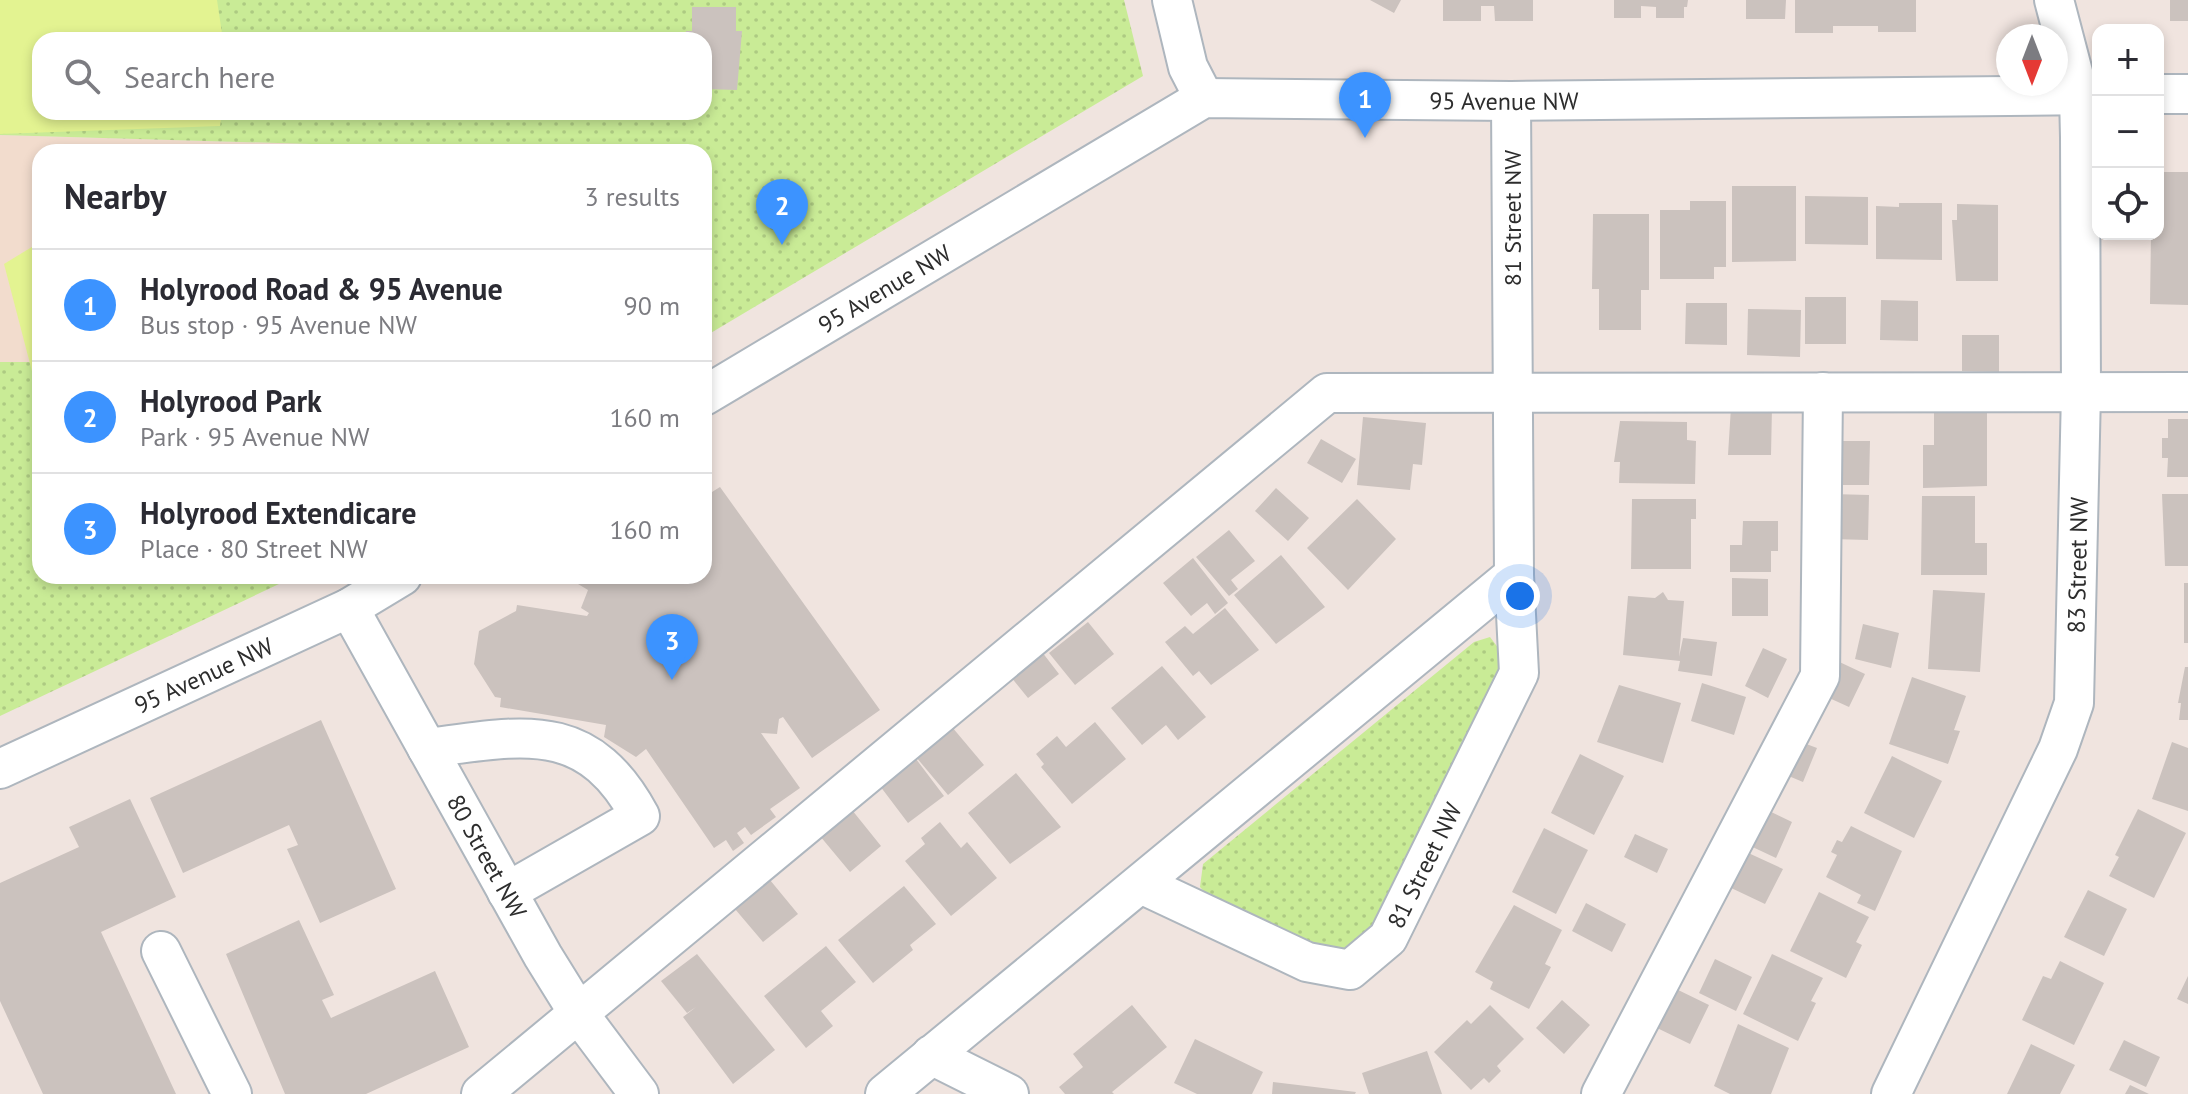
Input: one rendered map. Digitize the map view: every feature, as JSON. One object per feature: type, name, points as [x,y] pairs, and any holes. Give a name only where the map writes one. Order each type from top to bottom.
[{"type":"street","points":[[1172,0],[1188,67],[1204,98]]},
{"type":"street","name":"83 Street NW","points":[[1891,1094],[2058,749],[2074,703],[2088,95],[2054,0]]},
{"type":"street","points":[[2164,94],[2188,94]]},
{"type":"street","name":"95 Avenue NW","points":[[712,391],[1204,98],[1511,101],[2088,95]]},
{"type":"street","name":"81 Street NW","points":[[1141,884],[1307,962],[1350,970],[1388,938],[1519,673],[1514,575],[1511,101]]},
{"type":"street","points":[[1601,1094],[1820,676],[1823,392]]},
{"type":"street","points":[[481,1094],[1327,393],[2188,392]]},
{"type":"street","points":[[885,1094],[1514,575]]},
{"type":"street","name":"95 Avenue NW","points":[[0,769],[349,608],[389,584]]},
{"type":"street","name":"80 Street NW","points":[[349,608],[507,892],[579,1014],[639,1094]]},
{"type":"street","points":[[427,748],[521,738],[556,740],[587,752],[626,789],[640,816],[507,892]]},
{"type":"street","points":[[161,951],[232,1094]]},
{"type":"street","points":[[931,1055],[1009,1094]]},
{"type":"shaded area","points":[[0,135],[312,144],[32,144],[32,362],[0,362]]},
{"type":"green space","points":[[0,0],[1124,0],[1143,76],[712,332],[712,144],[311,144],[0,135]]},
{"type":"green space","points":[[0,0],[217,0],[222,32],[32,32],[32,120],[221,120],[220,126],[0,134]]},
{"type":"green space","points":[[32,247],[32,371],[4,264]]},
{"type":"green space","points":[[0,362],[32,362],[32,584],[279,584],[0,716]]},
{"type":"green space","points":[[1490,637],[1505,657],[1497,689],[1373,928],[1353,949],[1325,955],[1212,900],[1200,887],[1203,864],[1474,642]]},
{"type":"building","points":[[1370,0],[1401,0],[1394,13]]},
{"type":"building","points":[[1443,0],[1533,0],[1533,21],[1495,21],[1494,6],[1481,6],[1481,21],[1443,21]]},
{"type":"building","points":[[1614,0],[1688,0],[1684,18],[1656,18],[1656,7],[1641,6],[1641,18],[1614,18]]},
{"type":"building","points":[[1746,0],[1786,0],[1785,19],[1746,19]]},
{"type":"building","points":[[1795,0],[1916,0],[1916,32],[1878,32],[1878,26],[1833,26],[1833,33],[1795,33]]},
{"type":"building","points":[[2170,0],[2188,0],[2188,21],[2170,21]]},
{"type":"building","points":[[692,7],[736,7],[736,31],[742,31],[737,90],[712,89],[712,32],[686,32],[692,31]]},
{"type":"building","points":[[2164,172],[2188,172],[2188,305],[2150,304],[2151,240],[2164,240]]},
{"type":"building","points":[[1732,186],[1796,186],[1796,261],[1732,262]]},
{"type":"building","points":[[1805,196],[1868,197],[1868,245],[1805,244]]},
{"type":"building","points":[[1690,201],[1726,201],[1726,267],[1714,267],[1714,279],[1660,279],[1660,210],[1690,210]]},
{"type":"building","points":[[1899,203],[1942,203],[1942,260],[1876,259],[1876,206],[1899,207]]},
{"type":"building","points":[[1957,204],[1998,205],[1998,281],[1956,281],[1952,220],[1957,220]]},
{"type":"building","points":[[1593,214],[1649,214],[1649,290],[1641,290],[1641,330],[1599,330],[1599,289],[1592,289]]},
{"type":"building","points":[[1805,297],[1846,297],[1846,344],[1805,344]]},
{"type":"building","points":[[1881,300],[1918,301],[1918,341],[1880,340]]},
{"type":"building","points":[[1686,303],[1727,303],[1727,345],[1685,344]]},
{"type":"building","points":[[1748,309],[1801,310],[1800,357],[1747,355]]},
{"type":"building","points":[[1962,335],[1999,335],[1999,372],[1962,371]]},
{"type":"building","points":[[1731,407],[1772,407],[1771,455],[1728,455]]},
{"type":"building","points":[[1934,411],[1987,411],[1987,486],[1923,488],[1923,445],[1934,445]]},
{"type":"building","points":[[1363,417],[1426,423],[1422,465],[1413,464],[1410,490],[1357,485]]},
{"type":"building","points":[[2168,419],[2188,419],[2188,477],[2167,477],[2168,458],[2162,458],[2162,438],[2168,438]]},
{"type":"building","points":[[1620,421],[1687,422],[1687,440],[1696,441],[1695,484],[1619,483],[1620,462],[1614,462]]},
{"type":"building","points":[[1321,439],[1356,459],[1342,483],[1307,463]]},
{"type":"building","points":[[1832,441],[1870,441],[1869,485],[1832,485]]},
{"type":"building","points":[[720,487],[880,710],[812,758],[783,717],[779,719],[777,734],[761,733],[800,788],[770,809],[776,817],[751,835],[745,827],[737,833],[744,843],[733,851],[726,840],[714,848],[646,749],[636,757],[604,737],[606,725],[500,707],[501,698],[495,697],[474,664],[479,631],[516,611],[517,605],[587,616],[589,613],[581,608],[588,590],[578,584],[712,584],[712,492]]},
{"type":"building","points":[[1276,488],[1309,518],[1288,541],[1255,511]]},
{"type":"building","points":[[1832,494],[1869,495],[1868,540],[1831,539]]},
{"type":"building","points":[[2162,494],[2188,494],[2188,566],[2165,566]]},
{"type":"building","points":[[1922,496],[1975,496],[1975,543],[1987,543],[1987,575],[1921,575]]},
{"type":"building","points":[[1357,499],[1396,539],[1348,590],[1307,548]]},
{"type":"building","points":[[1632,499],[1696,499],[1696,519],[1691,519],[1691,569],[1631,569]]},
{"type":"building","points":[[1743,521],[1778,521],[1778,551],[1771,551],[1771,572],[1730,572],[1730,545],[1742,545]]},
{"type":"building","points":[[1229,530],[1255,561],[1231,580],[1238,589],[1229,596],[1196,557]]},
{"type":"building","points":[[1281,555],[1325,607],[1276,644],[1234,595]]},
{"type":"building","points":[[1193,558],[1228,603],[1215,614],[1207,603],[1191,616],[1163,583]]},
{"type":"building","points":[[1732,578],[1768,579],[1768,616],[1732,616]]},
{"type":"building","points":[[2184,583],[2188,583],[2188,643],[2184,643]]},
{"type":"building","points":[[1933,590],[1985,593],[1980,672],[1928,669]]},
{"type":"building","points":[[1663,592],[1668,600],[1684,601],[1679,657],[1683,638],[1717,642],[1712,676],[1678,671],[1680,661],[1623,655],[1628,596],[1655,598]]},
{"type":"building","points":[[1225,608],[1259,650],[1211,685],[1199,671],[1193,676],[1165,642],[1185,626],[1193,634]]},
{"type":"building","points":[[1088,622],[1114,654],[1075,685],[1049,653]]},
{"type":"building","points":[[1863,624],[1899,633],[1891,668],[1855,659]]},
{"type":"building","points":[[1763,648],[1787,659],[1768,698],[1745,686]]},
{"type":"building","points":[[1042,652],[1059,674],[1028,698],[1011,677]]},
{"type":"building","points":[[1831,658],[1865,674],[1849,707],[1816,692]]},
{"type":"building","points":[[1162,666],[1206,717],[1178,740],[1166,725],[1142,745],[1111,708]]},
{"type":"building","points":[[2185,667],[2188,667],[2188,720],[2179,720],[2181,703],[2178,703]]},
{"type":"building","points":[[1912,677],[1966,696],[1954,730],[1960,731],[1948,764],[1889,744]]},
{"type":"building","points":[[1702,683],[1746,697],[1734,735],[1691,721]]},
{"type":"building","points":[[1619,685],[1681,703],[1663,763],[1597,742]]},
{"type":"building","points":[[321,720],[396,889],[320,923],[287,849],[298,845],[289,825],[183,873],[150,798]]},
{"type":"building","points":[[1095,722],[1126,759],[1072,804],[1041,767],[1044,764],[1036,754],[1057,736],[1066,747]]},
{"type":"building","points":[[952,727],[984,765],[948,795],[916,757]]},
{"type":"building","points":[[1793,739],[1817,748],[1803,782],[1779,772]]},
{"type":"building","points":[[2172,742],[2188,748],[2188,811],[2152,799]]},
{"type":"building","points":[[1580,754],[1624,776],[1594,835],[1551,813]]},
{"type":"building","points":[[1892,756],[1942,781],[1914,838],[1864,813]]},
{"type":"building","points":[[916,759],[944,796],[908,823],[880,786]]},
{"type":"building","points":[[1016,773],[1061,827],[1010,864],[968,813]]},
{"type":"building","points":[[130,799],[176,897],[101,932],[176,1094],[43,1094],[0,1001],[0,883],[79,847],[69,827]]},
{"type":"building","points":[[1761,807],[1792,822],[1776,858],[1744,843]]},
{"type":"building","points":[[2138,809],[2186,833],[2154,898],[2109,876],[2119,857],[2115,855]]},
{"type":"building","points":[[852,810],[881,846],[850,872],[820,836]]},
{"type":"building","points":[[940,822],[961,848],[967,842],[997,878],[951,916],[905,861],[925,844],[921,838]]},
{"type":"building","points":[[1851,826],[1902,851],[1875,911],[1857,903],[1861,895],[1826,877],[1837,855],[1831,852],[1837,840],[1842,842]]},
{"type":"building","points":[[1544,828],[1588,850],[1556,914],[1512,892]]},
{"type":"building","points":[[1635,834],[1668,849],[1657,873],[1624,857]]},
{"type":"building","points":[[1744,851],[1783,869],[1765,904],[1727,886]]},
{"type":"building","points":[[770,880],[798,914],[763,942],[735,909]]},
{"type":"building","points":[[904,886],[936,924],[910,945],[913,950],[873,983],[838,940]]},
{"type":"building","points":[[2088,890],[2127,909],[2104,956],[2064,937]]},
{"type":"building","points":[[1819,892],[1869,917],[1856,942],[1862,945],[1846,978],[1790,951]]},
{"type":"building","points":[[1586,903],[1626,924],[1612,952],[1572,931]]},
{"type":"building","points":[[1514,905],[1562,930],[1545,964],[1551,967],[1529,1009],[1490,989],[1493,982],[1475,972]]},
{"type":"building","points":[[299,920],[334,995],[322,1000],[331,1018],[435,971],[469,1047],[366,1094],[285,1094],[226,954]]},
{"type":"building","points":[[826,946],[856,982],[821,1011],[833,1026],[806,1048],[764,996]]},
{"type":"building","points":[[697,954],[775,1050],[733,1084],[683,1017],[696,1007],[687,1013],[661,981]]},
{"type":"building","points":[[1772,954],[1823,978],[1811,1001],[1816,1003],[1798,1041],[1743,1014]]},
{"type":"building","points":[[1715,959],[1752,977],[1736,1011],[1699,993]]},
{"type":"building","points":[[2060,961],[2104,983],[2074,1045],[2022,1020],[2043,976],[2051,979]]},
{"type":"building","points":[[2188,976],[2188,1004],[2177,999]]},
{"type":"building","points":[[1672,987],[1709,1005],[1690,1044],[1653,1026]]},
{"type":"building","points":[[1562,1000],[1590,1025],[1564,1054],[1536,1028]]},
{"type":"building","points":[[1132,1005],[1167,1047],[1112,1092],[1114,1094],[1065,1094],[1059,1087],[1083,1067],[1073,1054]]},
{"type":"building","points":[[1490,1005],[1524,1039],[1497,1066],[1501,1071],[1489,1083],[1484,1078],[1471,1090],[1434,1052],[1467,1020],[1471,1024]]},
{"type":"building","points":[[1738,1024],[1789,1048],[1771,1094],[1730,1094],[1714,1086]]},
{"type":"building","points":[[1195,1039],[1263,1072],[1252,1094],[1197,1094],[1174,1083]]},
{"type":"building","points":[[2124,1040],[2160,1057],[2146,1087],[2109,1070]]},
{"type":"building","points":[[2031,1044],[2075,1065],[2060,1094],[2007,1094]]},
{"type":"building","points":[[1427,1051],[1442,1094],[1369,1094],[1362,1073]]},
{"type":"building","points":[[1273,1082],[1356,1092],[1272,1094]]},
{"type":"building","points":[[2130,1085],[2149,1094],[2125,1094]]},
{"type":"place","name":"Holyrood Road & 95 Avenue","points":[[1365,138]]},
{"type":"place","name":"Holyrood Park","points":[[782,245]]},
{"type":"place","name":"Holyrood Extendicare","points":[[672,680]]}]
